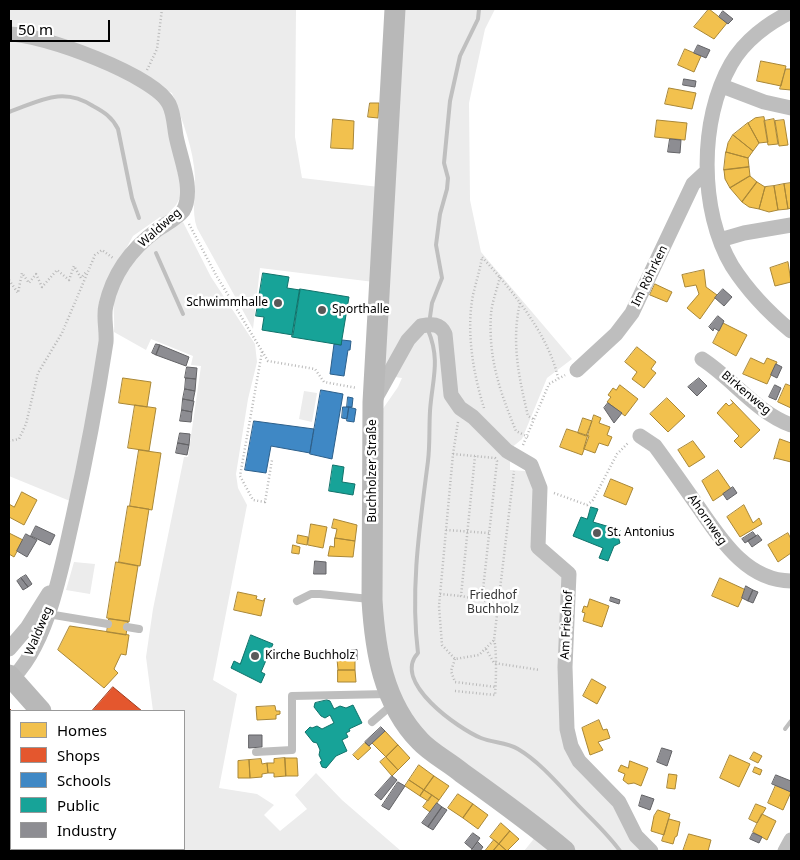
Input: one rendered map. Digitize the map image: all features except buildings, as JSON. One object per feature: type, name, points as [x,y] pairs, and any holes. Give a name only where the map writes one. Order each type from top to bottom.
[{"type":"street","name":"Buchholzer Straße","points":[[395,9],[374,402],[372,600],[380,668],[392,699],[420,742],[541,831],[565,851]]},
{"type":"street","points":[[791,12],[775,20],[746,45],[731,63],[710,123],[707,171],[710,204],[720,240],[732,266],[751,292],[773,316],[791,330]]},
{"type":"street","name":"Waldweg","points":[[9,34],[48,41],[142,80],[162,96],[169,104],[174,118],[187,180],[188,195],[183,212],[150,236],[122,265],[113,281],[105,308],[106,338],[86,458],[58,580],[48,614],[26,662],[10,678]]},
{"type":"street","points":[[722,86],[764,102],[791,108]]},
{"type":"street","name":"Im Röhrken","points":[[577,370],[616,334],[632,313],[693,184],[707,171]]},
{"type":"street","points":[[720,240],[744,233],[791,225]]},
{"type":"street","name":"Am Friedhof","points":[[374,402],[408,340],[421,326],[433,324],[442,328],[445,334],[451,395],[460,408],[473,417],[507,451],[531,465],[540,488],[538,547],[570,574],[565,667],[568,729],[571,746],[579,761],[619,802],[636,836],[651,851]]},
{"type":"street","name":"Birkenweg","points":[[702,359],[717,369],[761,408],[791,425]]},
{"type":"street","name":"Ahornweg","points":[[640,436],[655,446],[724,546],[750,568],[780,581],[791,581]]},
{"type":"street","name":"Waldweg","points":[[9,649],[27,628],[58,580]]},
{"type":"street","points":[[10,678],[40,710]]},
{"type":"street","points":[[785,851],[791,840]]},
{"type":"lane","points":[[297,601],[311,594],[372,600]]},
{"type":"lane","points":[[48,614],[108,624]]},
{"type":"lane","points":[[127,627],[139,629]]},
{"type":"lane","points":[[256,752],[292,750],[292,696],[392,699]]},
{"type":"lane","points":[[372,722],[392,699]]},
{"type":"path","points":[[142,80],[157,49],[162,9]]},
{"type":"path","points":[[183,212],[216,275],[268,361],[315,369],[324,382],[366,390],[365,402],[374,402]]},
{"type":"path","points":[[9,441],[19,439],[23,432],[38,372],[62,333],[95,256],[102,250],[122,265]]},
{"type":"path","points":[[486,414],[475,369],[471,335],[473,296],[482,257],[520,302],[554,359],[558,378]]},
{"type":"path","points":[[9,280],[18,293],[22,272],[28,283],[36,274],[42,287],[57,270],[69,280],[74,266],[81,278],[89,268]]},
{"type":"path","points":[[500,276],[491,314],[492,353],[498,388],[516,431],[528,437]]},
{"type":"path","points":[[520,302],[515,323],[515,352],[528,416],[535,420]]},
{"type":"path","points":[[262,351],[240,476],[253,500],[265,502],[272,460]]},
{"type":"path","points":[[455,691],[495,695],[494,663],[497,653],[494,640],[516,457],[528,437],[549,384],[577,370]]},
{"type":"path","points":[[455,659],[442,645],[439,620],[453,454],[460,408]]},
{"type":"path","points":[[540,488],[587,505],[593,500],[617,454],[629,441],[640,436]]},
{"type":"path","points":[[453,454],[495,458],[496,461],[482,599]]},
{"type":"path","points":[[461,596],[475,456]]},
{"type":"path","points":[[446,530],[489,533]]},
{"type":"path","points":[[440,594],[498,603]]},
{"type":"path","points":[[455,659],[479,655],[494,640]]},
{"type":"path","points":[[486,649],[494,663]]},
{"type":"path","points":[[455,659],[451,670],[455,682],[496,687]]},
{"type":"path","points":[[494,663],[540,670]]},
{"type":"green space","points":[[9,9],[296,9],[295,137],[302,178],[379,187],[374,282],[260,268],[253,329],[197,228],[194,215],[195,178],[192,156],[187,135],[172,93],[9,30]]},
{"type":"green space","name":"Friedhof Buchholz","points":[[402,9],[495,9],[485,29],[469,103],[470,200],[481,252],[572,359],[547,378],[522,439],[510,449],[510,470],[525,471],[537,483],[537,547],[564,571],[562,723],[642,851],[577,851],[426,735],[398,696],[382,629],[382,410],[402,378],[382,375]],"holes":[[[449,325],[455,383],[444,338]]]},
{"type":"green space","points":[[9,40],[49,45],[136,82],[165,108],[182,194],[176,205],[163,219],[160,217],[133,236],[109,280],[102,343],[70,501],[9,476]]},
{"type":"green space","points":[[183,222],[211,277],[255,344],[257,362],[248,399],[236,474],[238,488],[247,505],[213,680],[237,694],[219,788],[257,794],[274,805],[264,815],[280,831],[307,809],[295,795],[316,773],[342,800],[401,851],[180,850],[185,850],[185,710],[153,710],[146,657],[153,609],[184,457],[188,457],[201,366],[191,365],[193,356],[151,339],[146,350],[114,332],[113,299],[117,279],[123,269],[142,250]]},
{"type":"green space","points":[[304,391],[317,393],[312,422],[299,419]]},
{"type":"green space","points":[[74,562],[95,564],[90,594],[66,590]]},
{"type":"green space","points":[[537,835],[554,851],[524,851]]},
{"type":"waterway","points":[[430,317],[432,303],[442,278],[436,245],[440,214],[447,189],[448,178],[444,163],[450,101],[460,56],[478,19],[479,9]]},
{"type":"waterway","points":[[9,112],[41,100],[61,96],[82,100],[107,115],[118,129],[132,198],[139,218]]},
{"type":"waterway","points":[[156,253],[183,314]]},
{"type":"waterway","points":[[428,330],[434,351],[435,371],[430,411],[429,455],[417,557],[415,605],[418,653],[412,665],[413,677],[420,690],[431,703],[458,725],[481,738],[514,747],[534,760],[610,838],[620,851]]},
{"type":"waterway","points":[[785,729],[791,721]]},
{"type":"place","name":"Schwimmhalle","points":[[278,303]]},
{"type":"place","name":"Sporthalle","points":[[322,310]]},
{"type":"place","name":"St. Antonius","points":[[597,533]]},
{"type":"place","name":"Kirche Buchholz","points":[[255,656]]}]
